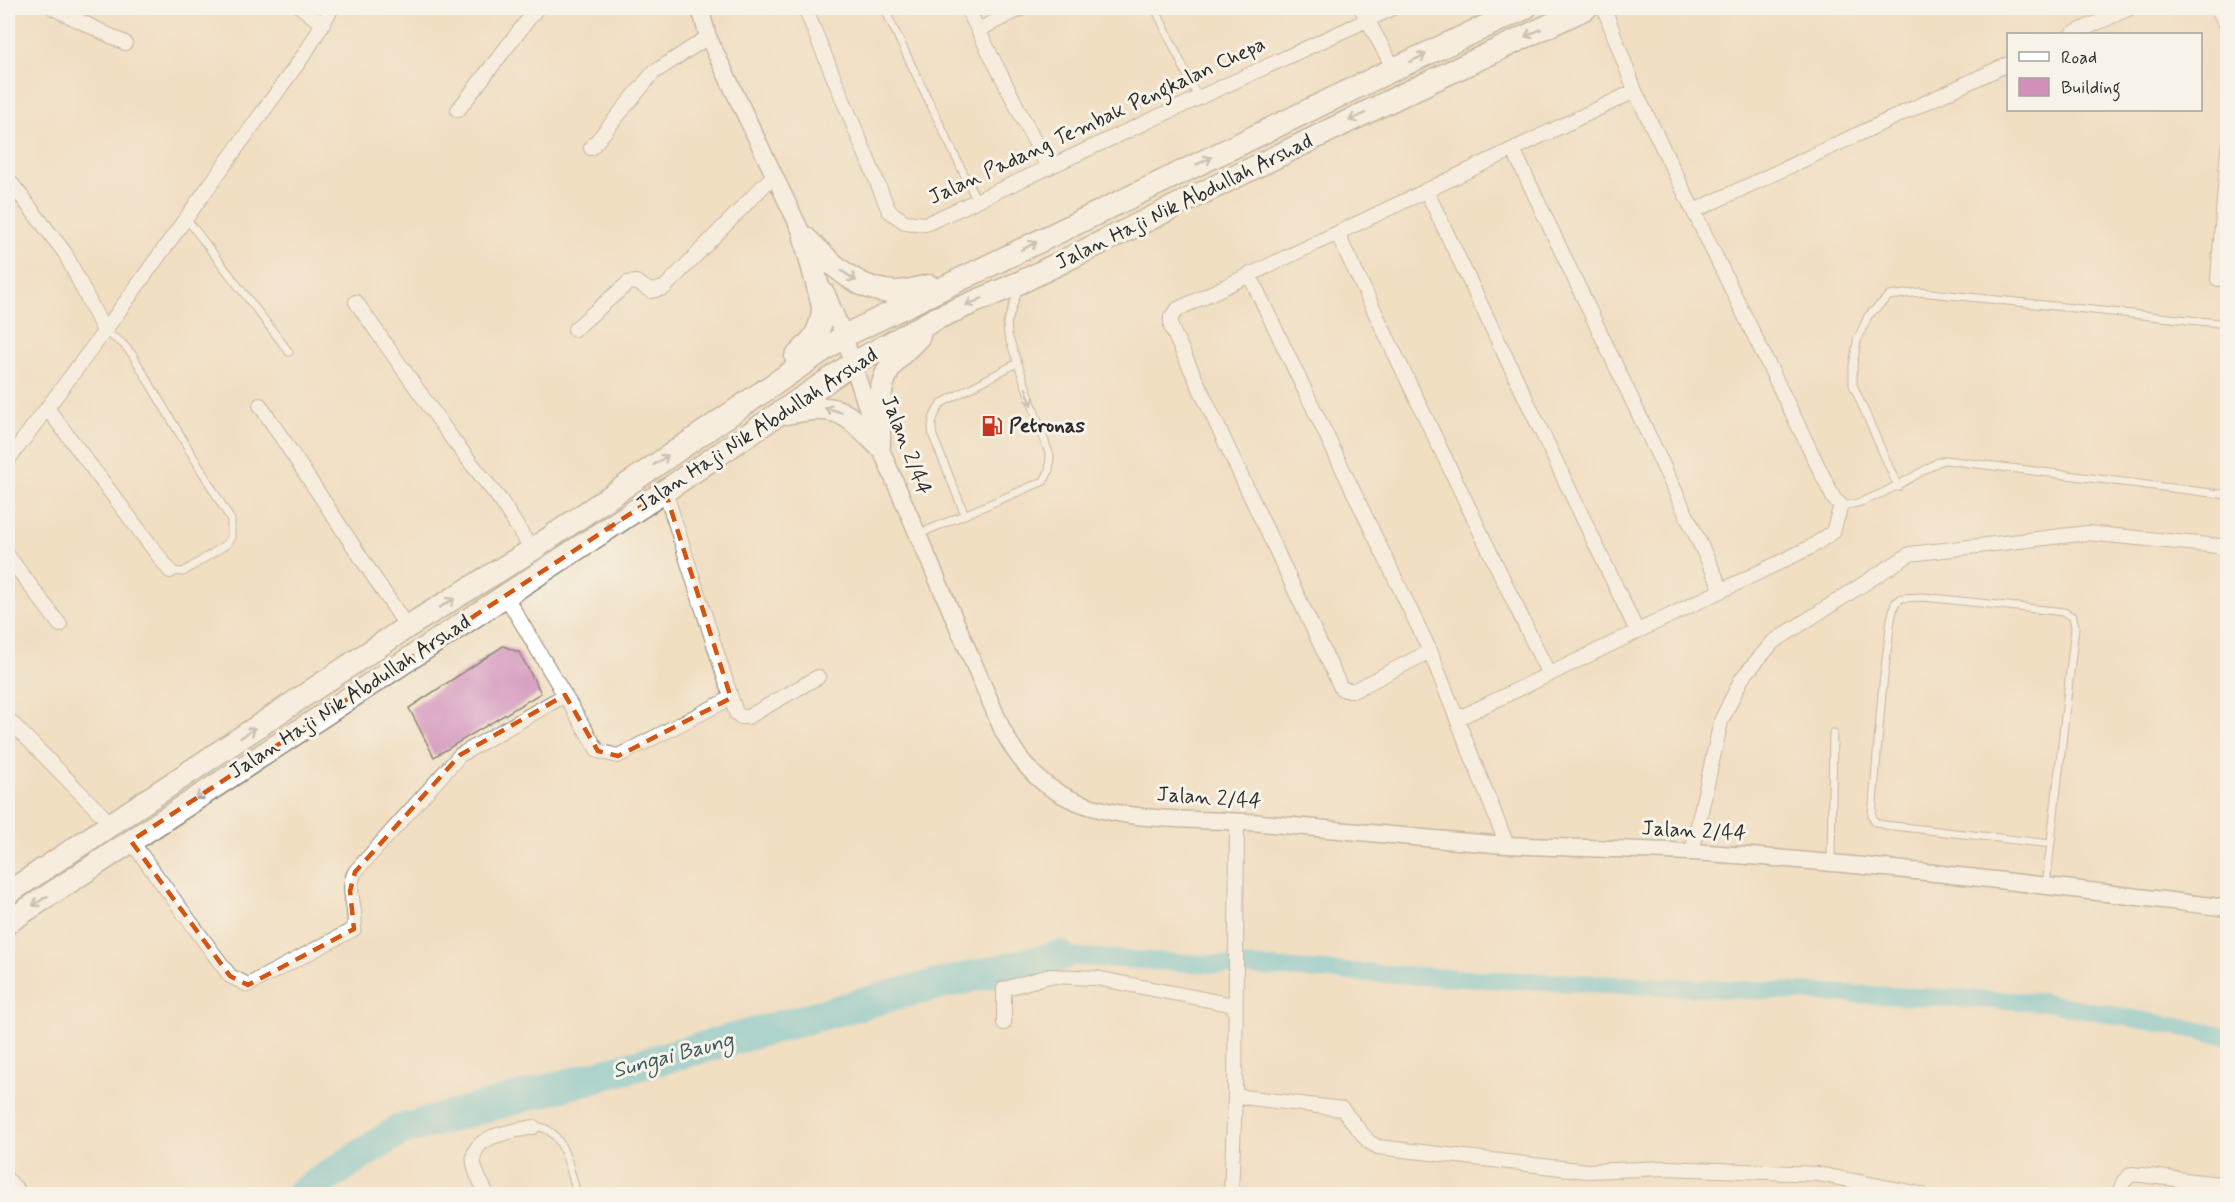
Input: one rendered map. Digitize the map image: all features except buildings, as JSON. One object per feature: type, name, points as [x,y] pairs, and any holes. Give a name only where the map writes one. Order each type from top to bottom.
[{"type":"main road","name":"Jalan Haji Nik Abdullah Arshad","points":[[8,893],[407,627],[532,550],[844,336],[1394,69],[1525,8]]},
{"type":"main road","name":"Jalan Haji Nik Abdullah Arshad","points":[[8,922],[665,491],[852,364],[938,318],[1021,282],[1402,95],[1586,8]]},
{"type":"main road","points":[[804,238],[848,278],[878,291],[898,292],[958,280]]},
{"type":"main road","points":[[759,394],[814,340],[820,329],[823,306],[804,238]]},
{"type":"main road","points":[[879,445],[880,401],[886,376],[892,364],[938,318]]},
{"type":"main road","points":[[777,415],[816,407],[828,408],[851,418],[879,445]]},
{"type":"street","points":[[53,8],[125,43]]},
{"type":"street","points":[[302,8],[321,23]]},
{"type":"street","points":[[8,460],[306,52],[321,23],[332,8]]},
{"type":"street","points":[[459,110],[537,8]]},
{"type":"street","name":"Jalan 2/44","points":[[700,8],[708,38],[804,238],[844,336],[879,445],[1002,731],[1027,769],[1049,788],[1100,809],[1126,815],[1238,821],[1507,845],[1692,852],[1831,863],[2228,908]]},
{"type":"street","name":"Jalan Padang Tembak Pengkalan Chepa","points":[[805,8],[889,211],[905,222],[926,224],[1198,98],[1365,13],[1393,8]]},
{"type":"street","points":[[967,8],[1048,168]]},
{"type":"street","points":[[978,30],[1022,8]]},
{"type":"street","points":[[1457,719],[1828,537],[1835,529],[1841,505],[1834,499],[1635,91],[1604,8]]},
{"type":"street","points":[[2074,33],[2130,8]]},
{"type":"street","points":[[2217,8],[2228,27]]},
{"type":"street","points":[[1365,13],[1394,69]]},
{"type":"street","points":[[591,148],[653,73],[708,38]]},
{"type":"street","points":[[1694,211],[2007,64]]},
{"type":"street","points":[[1430,651],[1355,690],[1345,690],[1338,684],[1170,322],[1171,317],[1178,309],[1249,274],[1635,91]]},
{"type":"street","points":[[2218,279],[2228,148]]},
{"type":"street","points":[[1514,149],[1722,590]]},
{"type":"street","points":[[575,329],[628,283],[636,282],[651,291],[664,288],[774,175]]},
{"type":"street","points":[[8,179],[65,252],[104,331]]},
{"type":"street","points":[[1426,190],[1637,631]]},
{"type":"street","points":[[1337,233],[1549,675]]},
{"type":"street","points":[[1249,274],[1430,651],[1507,845]]},
{"type":"street","points":[[356,302],[453,440],[501,501],[532,550]]},
{"type":"street","points":[[260,405],[407,627]]},
{"type":"street","points":[[47,408],[170,571]]},
{"type":"street","points":[[665,491],[736,712],[741,717],[748,717],[818,677]]},
{"type":"street","points":[[1692,852],[1721,721],[1742,678],[1773,642],[1910,554],[2088,533],[2228,548]]},
{"type":"street","points":[[8,556],[60,625]]},
{"type":"street","points":[[506,595],[598,752],[618,756],[731,698]]},
{"type":"street","points":[[131,841],[230,976],[248,985],[354,929],[357,918],[350,891],[350,881],[355,872],[460,756],[565,695]]},
{"type":"street","points":[[8,719],[111,824]]},
{"type":"street","points":[[1231,1194],[1235,1096],[1234,1005],[1238,821]]},
{"type":"street","points":[[1004,1023],[1004,989],[1049,976],[1096,978],[1234,1005]]},
{"type":"street","points":[[1235,1096],[1342,1109],[1369,1142],[1378,1147],[1587,1171],[1667,1168],[1818,1174],[1921,1194]]},
{"type":"street","points":[[487,1194],[474,1168],[473,1161],[478,1146],[490,1137],[533,1127]]},
{"type":"street","points":[[2118,1194],[2124,1181],[2132,1174],[2228,1185]]},
{"type":"street","points":[[8,1180],[21,1194]]},
{"type":"lane","points":[[884,8],[977,201]]},
{"type":"lane","points":[[1155,8],[1198,98]]},
{"type":"lane","points":[[186,218],[289,352]]},
{"type":"lane","points":[[918,535],[1044,481],[1049,471],[1050,456],[1008,335],[1007,324],[1021,282]]},
{"type":"lane","points":[[1898,487],[1853,385],[1857,341],[1868,316],[1889,296],[1920,292],[2228,324]]},
{"type":"lane","points":[[104,331],[122,343],[132,354],[231,520],[231,537],[227,544],[183,572],[170,571]]},
{"type":"lane","points":[[965,515],[933,436],[931,426],[934,414],[942,403],[1017,363]]},
{"type":"lane","points":[[1841,505],[1851,504],[1898,487],[1945,460],[2228,495]]},
{"type":"lane","points":[[2046,886],[2051,844],[2075,627],[2073,617],[2052,611],[1923,597],[1902,598],[1895,603],[1891,619],[1882,693],[1873,819],[1885,825],[2051,844]]},
{"type":"lane","points":[[1831,863],[1833,733]]},
{"type":"lane","points":[[533,1127],[545,1127],[557,1136],[577,1194]]},
{"type":"highlighted area","points":[[665,491],[731,698],[618,756],[598,751],[565,695],[460,755],[355,872],[350,891],[354,929],[248,985],[230,976],[131,841]]},
{"type":"waterway","points":[[1060,956],[1477,979],[2044,1002],[2228,1036]]},
{"type":"waterway","name":"Sungai Baung","points":[[301,1194],[398,1131],[897,994],[1060,956]]},
{"type":"place","name":"Petronas","points":[[992,426]]}]
